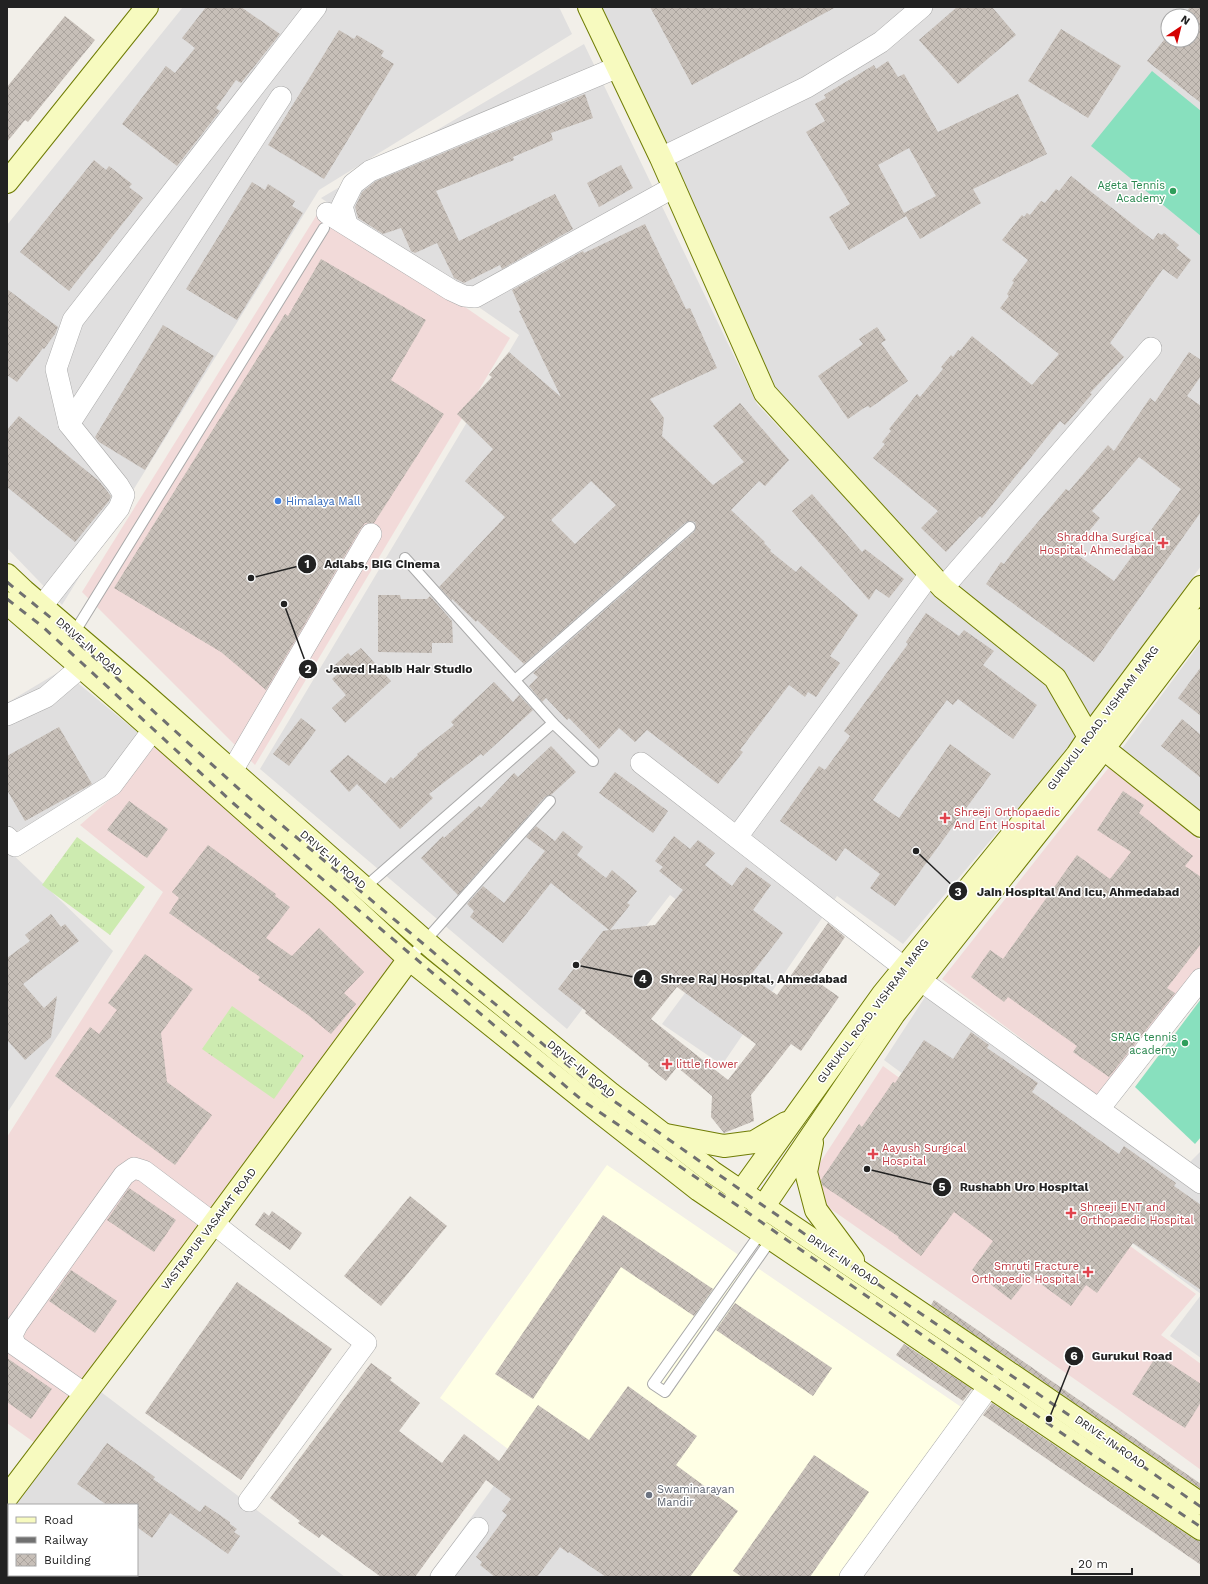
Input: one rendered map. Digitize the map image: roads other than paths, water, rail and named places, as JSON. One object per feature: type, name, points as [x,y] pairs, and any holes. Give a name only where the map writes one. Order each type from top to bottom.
[{"type":"street","points":[[7,182],[147,7]]},
{"type":"street","points":[[42,606],[119,508],[124,496],[118,485],[69,424],[56,369],[73,320],[316,7]]},
{"type":"street","points":[[589,7],[661,158],[765,393],[936,581],[1055,678],[1096,742],[1201,826]]},
{"type":"street","points":[[661,158],[807,87],[881,42],[922,7]]},
{"type":"street","points":[[347,224],[342,206],[353,184],[370,171],[618,67]]},
{"type":"street","points":[[69,424],[281,97]]},
{"type":"street","points":[[326,220],[347,224],[450,290],[464,296],[475,296],[674,187]]},
{"type":"street","points":[[737,837],[936,581],[1151,348]]},
{"type":"street","points":[[232,771],[371,534]]},
{"type":"street","name":"DRIVE-IN ROAD","points":[[7,574],[11,600],[81,667],[338,894],[409,959],[603,1115],[699,1190],[762,1231],[1201,1529]]},
{"type":"street","name":"GURUKUL ROAD, VISHRAM MARG","points":[[1096,742],[1201,587]]},
{"type":"street","name":"DRIVE-IN ROAD","points":[[11,600],[42,606],[425,941],[610,1094],[663,1135],[712,1172],[863,1273],[1201,1504]]},
{"type":"street","name":"GURUKUL ROAD, VISHRAM MARG","points":[[762,1231],[764,1207],[894,1014],[912,974],[1096,742],[1201,620]]},
{"type":"street","points":[[7,715],[46,697],[81,667]]},
{"type":"street","points":[[7,837],[15,846],[112,785],[153,730]]},
{"type":"street","points":[[641,763],[912,974],[1201,1182]]},
{"type":"street","name":"VASTRAPUR VASAHAT ROAD","points":[[7,1497],[409,959]]},
{"type":"street","name":"GURUKUL ROAD, VISHRAM MARG","points":[[729,1209],[883,994],[912,974]]},
{"type":"street","points":[[1099,1109],[1201,979]]},
{"type":"street","points":[[663,1135],[724,1146],[754,1142],[794,1118]]},
{"type":"street","points":[[814,1132],[806,1172],[816,1210],[863,1273]]},
{"type":"street","points":[[85,1394],[15,1345],[12,1335],[17,1325],[124,1174],[134,1168],[144,1171],[213,1223],[366,1343],[249,1501]]},
{"type":"street","points":[[850,1577],[990,1385]]},
{"type":"street","points":[[441,1577],[478,1528]]},
{"type":"lane","points":[[74,633],[326,220]]},
{"type":"lane","points":[[515,680],[690,527]]},
{"type":"lane","points":[[406,558],[553,724],[592,761]]},
{"type":"lane","points":[[364,888],[553,724]]},
{"type":"lane","points":[[409,959],[550,801]]},
{"type":"lane","points":[[762,1231],[665,1392],[653,1384],[762,1231]]},
{"type":"railway","points":[[7,582],[51,618],[240,790],[594,1087],[755,1200],[1201,1507]]},
{"type":"railway","points":[[7,599],[43,627],[233,803],[583,1101],[747,1212],[1090,1453],[1201,1527]]},
{"type":"place","name":"Ageta Tennis Academy","points":[[1173,191]]},
{"type":"place","name":"Himalaya Mall","points":[[278,501]]},
{"type":"place","name":"Shraddha Surgical Hospital, Ahmedabad","points":[[1163,543]]},
{"type":"place","name":"Adlabs, BIG Cinema","points":[[251,578]]},
{"type":"place","name":"Jawed Habib Hair Studio","points":[[284,604]]},
{"type":"place","name":"Shreeji Orthopaedic And Ent Hospital","points":[[945,818]]},
{"type":"place","name":"Jain Hospital And Icu, Ahmedabad","points":[[916,851]]},
{"type":"place","name":"Shree Raj Hospital, Ahmedabad","points":[[576,965]]},
{"type":"place","name":"SRAG tennis academy","points":[[1185,1043]]},
{"type":"place","name":"little flower","points":[[667,1064]]},
{"type":"place","name":"Aayush Surgical Hospital","points":[[873,1154]]},
{"type":"place","name":"Rushabh Uro Hospital","points":[[867,1169]]},
{"type":"place","name":"Shreeji ENT and Orthopaedic Hospital","points":[[1071,1213]]},
{"type":"place","name":"Smruti Fracture Orthopedic Hospital","points":[[1088,1272]]},
{"type":"place","name":"Gurukul Road","points":[[1049,1419]]},
{"type":"place","name":"Swaminarayan Mandir","points":[[649,1495]]}]
